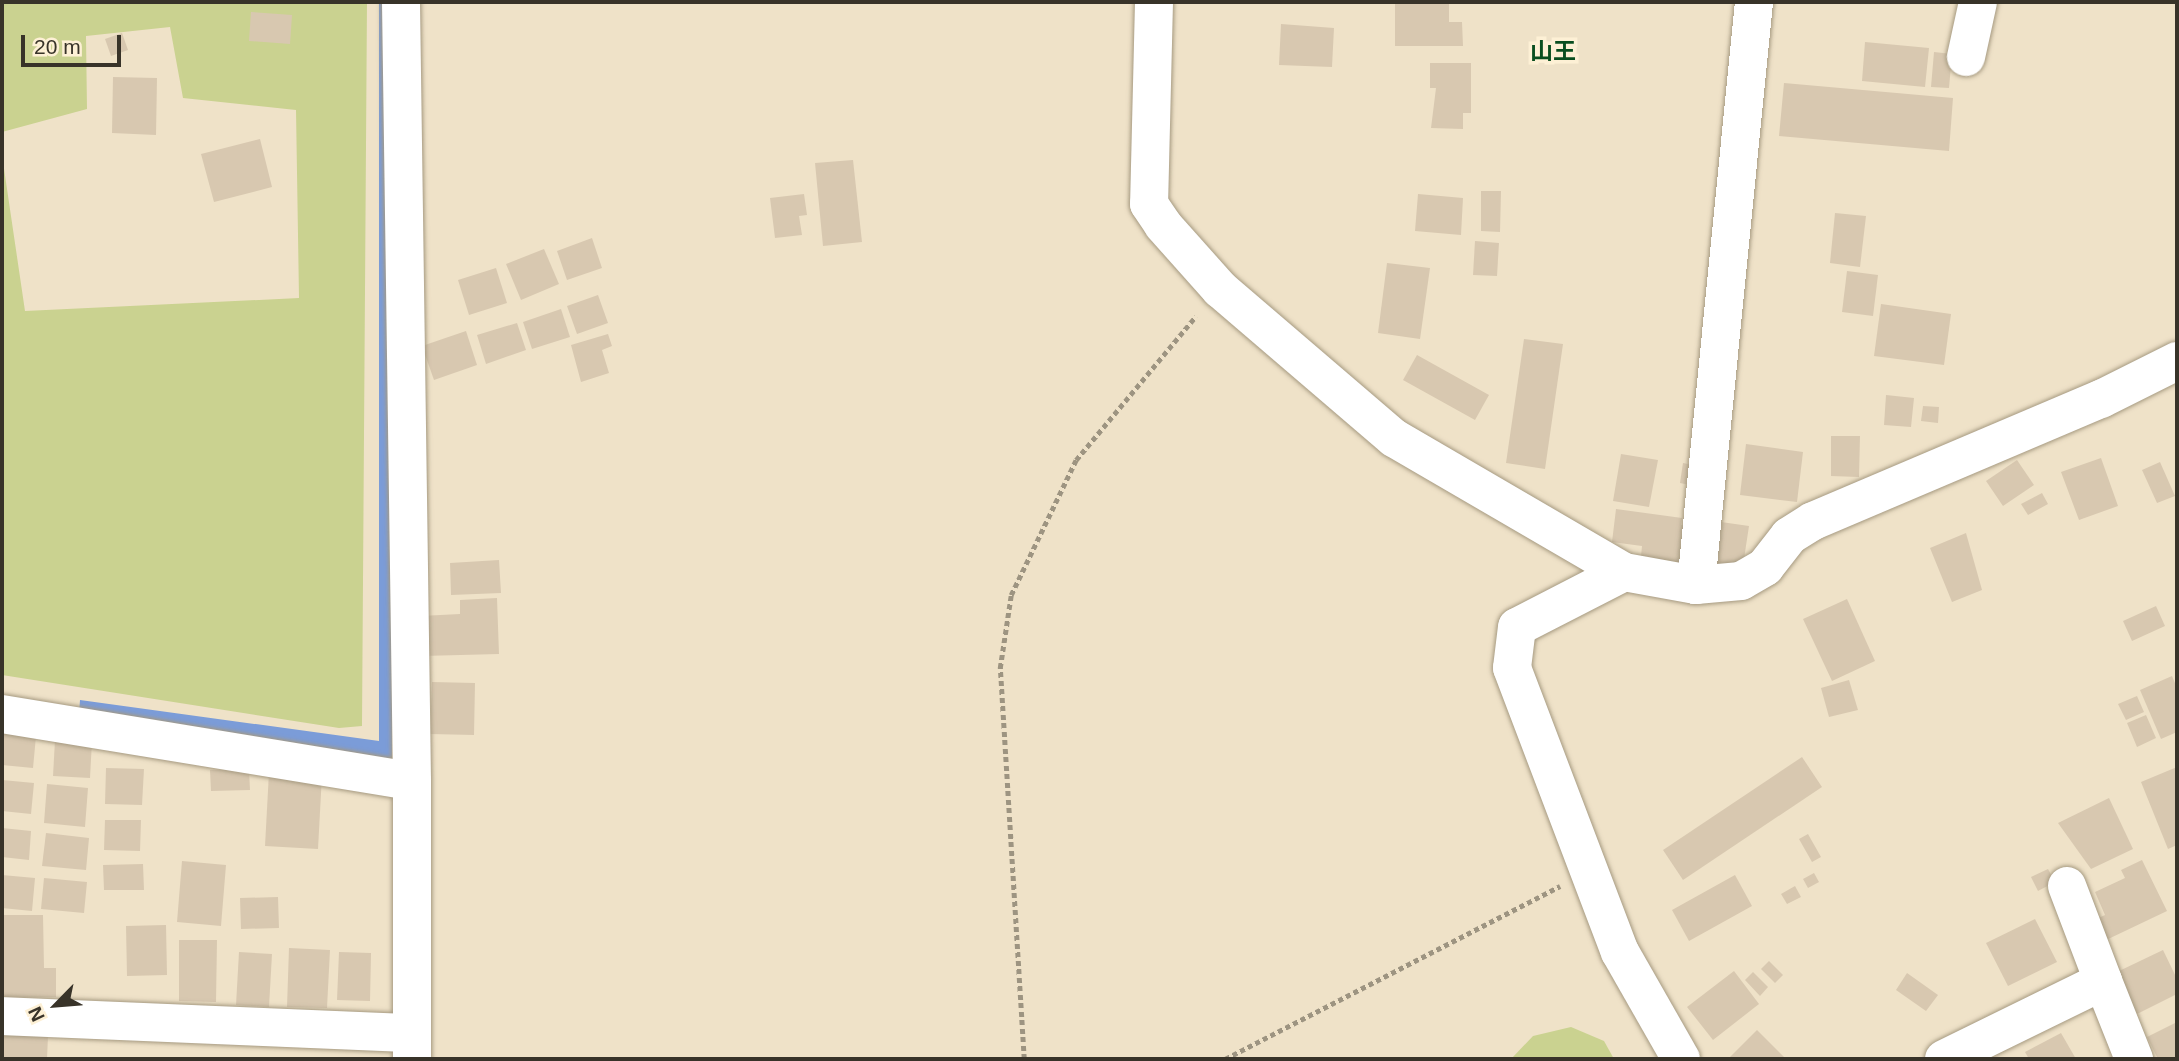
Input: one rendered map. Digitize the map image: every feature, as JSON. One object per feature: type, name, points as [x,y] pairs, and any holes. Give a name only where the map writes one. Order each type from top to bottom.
[{"type":"street","points":[[2,1016],[412,1046],[412,781],[401,2]]},
{"type":"street","points":[[1154,2],[1149,204],[1220,289],[1394,438],[1624,572],[1696,585],[1741,581],[1765,568],[1789,536],[1813,521],[2101,399],[2177,361]]},
{"type":"street","points":[[1696,585],[1754,2]]},
{"type":"street","points":[[1966,57],[1978,2]]},
{"type":"street","points":[[1624,572],[1517,627],[1512,668],[1620,952],[1681,1059]]},
{"type":"street","points":[[2,714],[412,781]]},
{"type":"street","points":[[2067,886],[2134,1059]]},
{"type":"street","points":[[1944,1059],[2103,981]]},
{"type":"path","points":[[1024,1059],[1000,668],[1011,595],[1076,460],[1220,289]]},
{"type":"path","points":[[1224,1059],[1588,871]]},
{"type":"green space","points":[[2,2],[367,2],[362,726],[339,728],[2,675],[2,155],[25,311],[299,298],[296,110],[183,98],[170,27],[86,36],[87,109],[2,132]]},
{"type":"green space","points":[[1571,1027],[1604,1041],[1614,1059],[1511,1059],[1533,1036]]},
{"type":"water","points":[[379,2],[394,2],[392,761],[79,714],[80,700],[379,741]]},
{"type":"building","points":[[1395,2],[1449,2],[1449,22],[1462,22],[1463,46],[1395,46]]},
{"type":"building","points":[[251,12],[292,15],[290,44],[249,41]]},
{"type":"building","points":[[1281,24],[1334,28],[1332,67],[1279,65]]},
{"type":"building","points":[[122,33],[128,50],[111,56],[105,39]]},
{"type":"building","points":[[1865,42],[1929,48],[1925,87],[1862,81]]},
{"type":"building","points":[[1934,52],[1952,54],[1949,88],[1931,87]]},
{"type":"building","points":[[1430,63],[1471,63],[1471,113],[1463,113],[1463,129],[1431,128],[1436,88],[1430,88]]},
{"type":"building","points":[[113,77],[157,78],[156,135],[112,133]]},
{"type":"building","points":[[1784,83],[1953,98],[1949,151],[1779,136]]},
{"type":"building","points":[[260,139],[272,187],[214,202],[201,154]]},
{"type":"building","points":[[853,160],[862,242],[823,246],[815,163]]},
{"type":"building","points":[[1481,191],[1501,191],[1500,232],[1481,231]]},
{"type":"building","points":[[804,194],[807,215],[799,216],[802,235],[775,238],[770,198]]},
{"type":"building","points":[[1418,194],[1463,198],[1461,235],[1415,231]]},
{"type":"building","points":[[1835,213],[1866,216],[1860,267],[1830,263]]},
{"type":"building","points":[[592,238],[602,268],[567,280],[557,251]]},
{"type":"building","points":[[1475,241],[1499,243],[1497,276],[1473,275]]},
{"type":"building","points":[[544,249],[559,284],[521,300],[506,264]]},
{"type":"building","points":[[1387,263],[1430,268],[1420,339],[1378,333]]},
{"type":"building","points":[[496,268],[507,303],[469,315],[458,280]]},
{"type":"building","points":[[1847,271],[1878,275],[1873,316],[1842,312]]},
{"type":"building","points":[[598,295],[608,323],[577,334],[567,306]]},
{"type":"building","points":[[1881,304],[1951,314],[1944,365],[1874,356]]},
{"type":"building","points":[[561,309],[570,337],[532,349],[523,322]]},
{"type":"building","points":[[517,323],[526,350],[486,364],[477,335]]},
{"type":"building","points":[[466,331],[477,365],[434,380],[422,346]]},
{"type":"building","points":[[608,334],[612,346],[602,350],[609,373],[581,382],[571,345]]},
{"type":"building","points":[[1524,339],[1563,344],[1545,469],[1506,463]]},
{"type":"building","points":[[1417,355],[1489,395],[1475,420],[1403,380]]},
{"type":"building","points":[[1886,395],[1914,398],[1911,427],[1884,425]]},
{"type":"building","points":[[1923,406],[1939,407],[1938,423],[1921,421]]},
{"type":"building","points":[[1831,436],[1860,436],[1859,477],[1831,476]]},
{"type":"building","points":[[1746,444],[1803,452],[1797,502],[1740,495]]},
{"type":"building","points":[[1621,454],[1658,460],[1649,507],[1613,501]]},
{"type":"building","points":[[2101,458],[2118,506],[2079,520],[2061,472]]},
{"type":"building","points":[[2017,460],[2034,485],[2003,506],[1986,481]]},
{"type":"building","points":[[2160,462],[2175,496],[2157,503],[2142,470]]},
{"type":"building","points":[[1683,463],[1693,465],[1690,485],[1680,483]]},
{"type":"building","points":[[2042,493],[2048,504],[2028,515],[2021,504]]},
{"type":"building","points":[[1616,509],[1682,518],[1681,525],[1696,527],[1678,571],[1640,566],[1642,546],[1612,542]]},
{"type":"building","points":[[1721,522],[1749,526],[1744,559],[1747,572],[1713,566]]},
{"type":"building","points":[[1966,533],[1982,590],[1952,602],[1930,548]]},
{"type":"building","points":[[499,560],[501,593],[451,595],[450,563]]},
{"type":"building","points":[[497,598],[499,654],[422,656],[421,616],[460,614],[460,600]]},
{"type":"building","points":[[1847,599],[1875,661],[1832,681],[1803,619]]},
{"type":"building","points":[[2156,606],[2165,626],[2132,641],[2123,621]]},
{"type":"building","points":[[2172,676],[2177,688],[2177,732],[2161,739],[2140,690]]},
{"type":"building","points":[[1849,680],[1858,710],[1829,717],[1821,688]]},
{"type":"building","points":[[432,682],[475,683],[474,735],[430,734]]},
{"type":"building","points":[[2137,696],[2144,712],[2126,720],[2118,704]]},
{"type":"building","points":[[2146,715],[2156,738],[2137,747],[2127,723]]},
{"type":"building","points":[[3,732],[36,736],[33,768],[2,765]]},
{"type":"building","points":[[55,740],[92,741],[90,778],[53,776]]},
{"type":"building","points":[[1802,757],[1822,787],[1683,880],[1663,850]]},
{"type":"building","points":[[2177,767],[2177,845],[2168,849],[2141,782]]},
{"type":"building","points":[[106,768],[144,769],[142,805],[105,804]]},
{"type":"building","points":[[249,769],[250,790],[211,791],[210,770]]},
{"type":"building","points":[[269,772],[322,775],[318,849],[265,846]]},
{"type":"building","points":[[2,780],[34,783],[31,814],[2,811]]},
{"type":"building","points":[[47,784],[88,788],[85,827],[44,823]]},
{"type":"building","points":[[2109,798],[2133,849],[2091,869],[2058,823]]},
{"type":"building","points":[[105,820],[141,820],[140,851],[104,850]]},
{"type":"building","points":[[2,828],[31,831],[29,860],[2,857]]},
{"type":"building","points":[[46,833],[89,838],[86,870],[42,866]]},
{"type":"building","points":[[1808,834],[1821,857],[1812,862],[1799,839]]},
{"type":"building","points":[[2142,860],[2167,911],[2104,941],[2094,920],[2105,915],[2095,892],[2125,878],[2121,870]]},
{"type":"building","points":[[182,861],[226,865],[221,926],[177,922]]},
{"type":"building","points":[[143,864],[144,890],[104,890],[103,865]]},
{"type":"building","points":[[2048,869],[2055,882],[2038,891],[2031,877]]},
{"type":"building","points":[[1814,873],[1819,882],[1808,888],[1803,879]]},
{"type":"building","points":[[2,875],[35,878],[32,911],[2,908]]},
{"type":"building","points":[[1735,875],[1752,906],[1689,941],[1672,910]]},
{"type":"building","points":[[44,878],[87,882],[84,913],[41,909]]},
{"type":"building","points":[[1795,886],[1801,897],[1787,904],[1781,894]]},
{"type":"building","points":[[278,897],[279,928],[241,929],[240,898]]},
{"type":"building","points":[[2,915],[43,915],[44,968],[56,968],[56,997],[2,998]]},
{"type":"building","points":[[2035,919],[2057,962],[2008,986],[1986,943]]},
{"type":"building","points":[[166,925],[167,975],[127,976],[126,926]]},
{"type":"building","points":[[179,940],[217,940],[216,1002],[179,1001]]},
{"type":"building","points":[[289,948],[330,950],[327,1008],[287,1007]]},
{"type":"building","points":[[2163,950],[2177,979],[2177,994],[2137,1014],[2117,972]]},
{"type":"building","points":[[239,952],[272,954],[269,1007],[236,1005]]},
{"type":"building","points":[[339,952],[371,953],[370,1001],[337,1000]]},
{"type":"building","points":[[1769,961],[1783,975],[1775,983],[1761,969]]},
{"type":"building","points":[[1734,971],[1759,1004],[1713,1040],[1687,1007]]},
{"type":"building","points":[[1753,972],[1768,987],[1760,996],[1745,980]]},
{"type":"building","points":[[1907,973],[1938,995],[1926,1011],[1896,990]]},
{"type":"building","points":[[2177,1022],[2177,1059],[2158,1059],[2147,1037]]},
{"type":"building","points":[[1757,1030],[1786,1059],[1728,1059]]},
{"type":"building","points":[[2061,1033],[2076,1059],[2029,1059],[2025,1052]]},
{"type":"building","points":[[2,1035],[48,1036],[47,1059],[2,1059]]},
{"type":"district","name":"山王","points":[[1553,51]]}]
